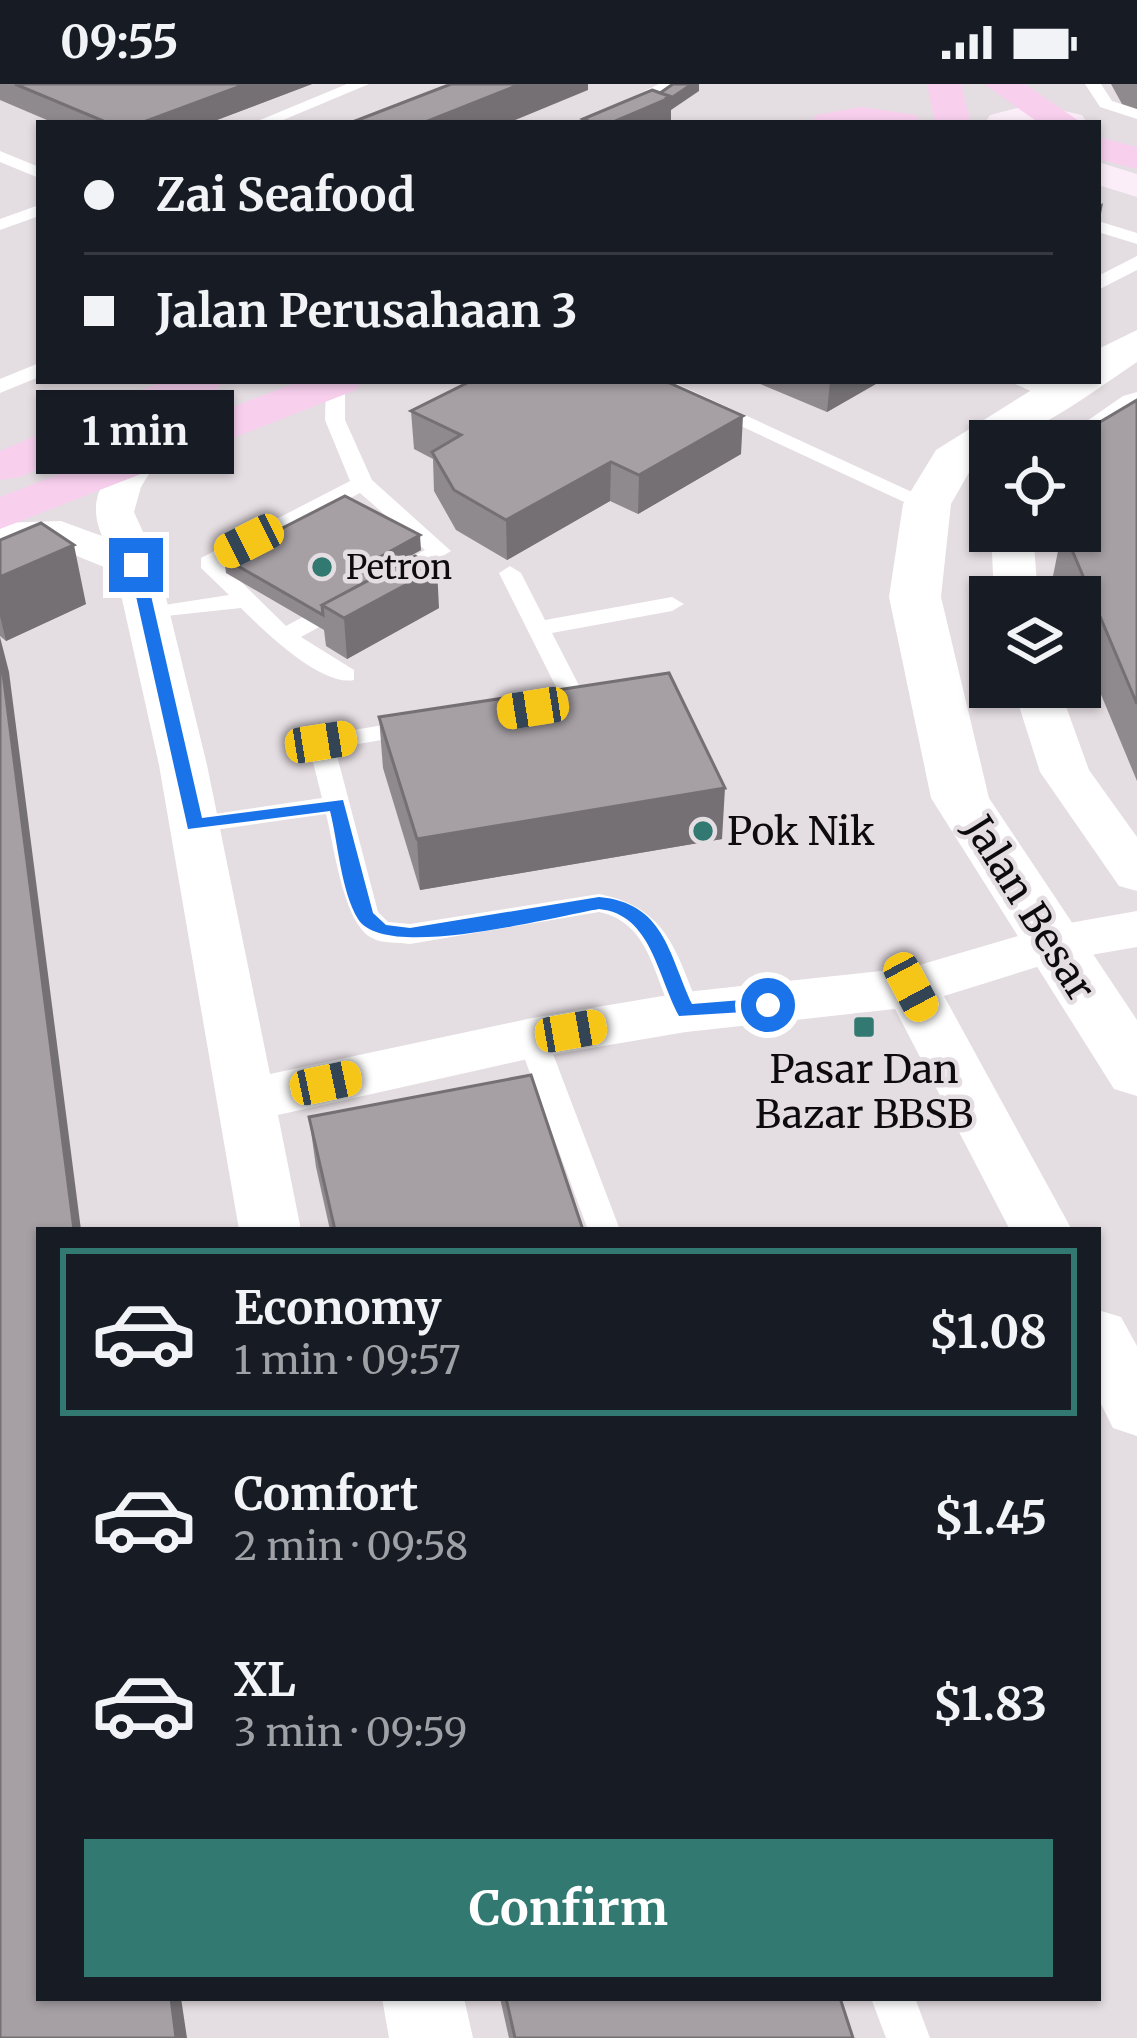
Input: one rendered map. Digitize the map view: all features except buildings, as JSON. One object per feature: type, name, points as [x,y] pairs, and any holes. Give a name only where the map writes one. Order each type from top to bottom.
[{"type":"highway","points":[[824,84],[813,116],[878,120]]},
{"type":"highway","points":[[905,84],[917,104],[947,120]]},
{"type":"highway","points":[[944,84],[952,120]]},
{"type":"highway","points":[[1001,84],[1062,120]]},
{"type":"highway","points":[[1101,149],[1137,158]]},
{"type":"highway","points":[[1101,185],[1137,191]]},
{"type":"highway","points":[[0,468],[194,384]]},
{"type":"highway","points":[[0,481],[258,384]]},
{"type":"highway","points":[[0,514],[333,384]]},
{"type":"main road","points":[[1014,120],[1032,115],[1056,120]]},
{"type":"main road","points":[[1101,133],[1137,144]]},
{"type":"main road","points":[[1101,174],[1137,191]]},
{"type":"street","name":"Jalan Besar","points":[[1101,368],[1137,343]]},
{"type":"street","name":"Jalan Besar","points":[[1065,393],[953,460],[928,504],[915,597],[959,798],[1052,944],[1117,1010],[1137,1072]]},
{"type":"street","points":[[1065,393],[1137,404]]},
{"type":"street","points":[[137,461],[113,512],[141,590],[194,825],[269,1227]]},
{"type":"street","points":[[0,536],[61,534],[141,590]]},
{"type":"street","points":[[1043,708],[1065,772],[1137,874]]},
{"type":"street","points":[[244,1101],[532,1038],[686,1012],[850,998],[911,987],[1052,944],[1137,929]]},
{"type":"street","points":[[911,987],[1039,1227]]},
{"type":"street","points":[[1101,1342],[1137,1408]]},
{"type":"street","points":[[424,2001],[431,2038]]},
{"type":"lane","points":[[269,120],[361,84]]},
{"type":"lane","points":[[629,84],[654,93]]},
{"type":"lane","points":[[593,120],[672,84]]},
{"type":"lane","points":[[1093,84],[1106,104],[1137,114]]},
{"type":"lane","points":[[0,156],[36,172]]},
{"type":"lane","points":[[0,225],[36,211]]},
{"type":"lane","points":[[1101,227],[1137,239]]},
{"type":"lane","points":[[1101,282],[1137,262]]},
{"type":"lane","points":[[0,387],[36,370]]},
{"type":"lane","points":[[284,638],[440,553],[362,483],[335,420],[338,384]]},
{"type":"lane","points":[[661,384],[928,504]]},
{"type":"lane","points":[[345,675],[284,638],[211,567],[211,560],[362,483]]},
{"type":"lane","points":[[510,573],[574,702]]},
{"type":"lane","points":[[141,590],[245,600]]},
{"type":"lane","points":[[538,628],[672,604]]},
{"type":"lane","points":[[437,724],[321,742],[365,915],[380,931],[410,934],[599,903],[627,905],[646,921],[686,1012]]},
{"type":"lane","points":[[194,825],[337,804]]},
{"type":"lane","points":[[532,1038],[603,1227]]},
{"type":"lane","points":[[894,2001],[908,2038]]},
{"type":"place","name":"Petron","points":[[322,567]]},
{"type":"place","name":"Pok Nik","points":[[703,831]]},
{"type":"place","name":"Pasar Dan Bazar BBSB","points":[[864,1027]]},
{"type":"route","points":[[136,565],[194,825],[337,804],[365,915],[380,931],[410,934],[599,903],[627,905],[646,921],[686,1012],[768,1005]]}]
